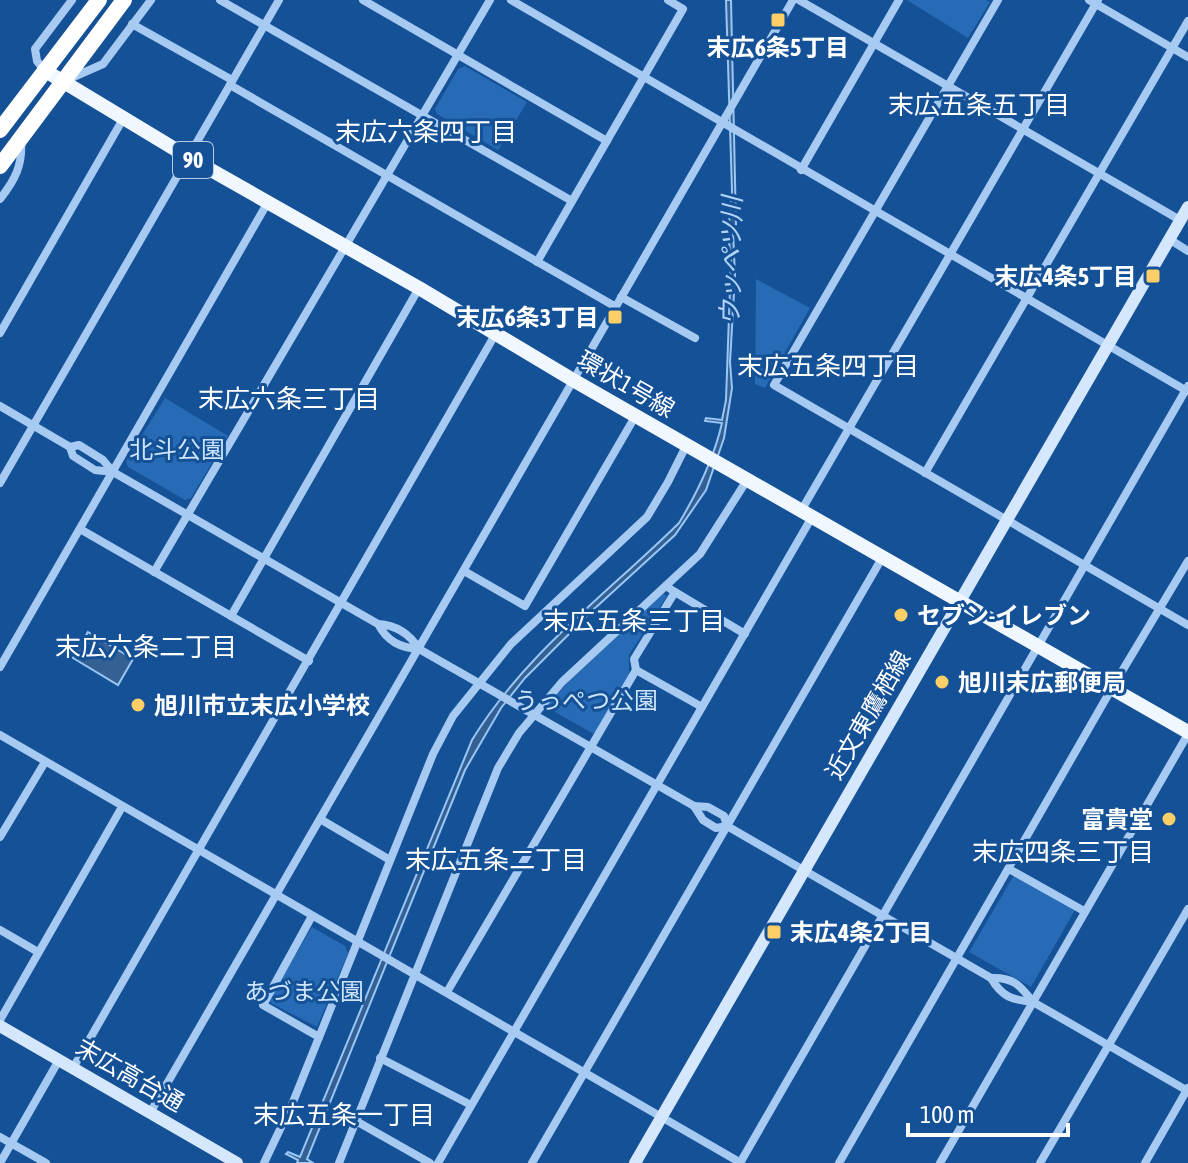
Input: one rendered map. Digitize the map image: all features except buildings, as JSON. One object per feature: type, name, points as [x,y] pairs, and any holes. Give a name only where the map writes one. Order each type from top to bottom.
[{"type":"highway","points":[[0,130],[99,0]]},
{"type":"highway","points":[[0,166],[124,0]]},
{"type":"main road","name":"環状1号線","points":[[44,70],[188,157],[1188,733]]},
{"type":"street","points":[[44,70],[37,61],[35,49],[72,0]]},
{"type":"street","points":[[61,82],[103,64],[151,0]]},
{"type":"street","points":[[220,0],[572,201]]},
{"type":"street","points":[[0,483],[279,0]]},
{"type":"street","points":[[363,0],[607,141]]},
{"type":"street","points":[[154,572],[490,0]]},
{"type":"street","points":[[0,735],[741,1163],[1187,389],[949,256],[511,0]]},
{"type":"street","points":[[537,262],[683,9],[668,0]]},
{"type":"street","points":[[150,1113],[793,0]]},
{"type":"street","points":[[799,0],[1180,220]]},
{"type":"street","points":[[801,170],[899,0]]},
{"type":"street","points":[[998,0],[774,385],[1188,625]]},
{"type":"street","points":[[438,1163],[745,634],[850,429],[1094,1],[1188,57]]},
{"type":"street","points":[[925,473],[1188,21]]},
{"type":"street","points":[[132,24],[616,307]]},
{"type":"street","points":[[0,333],[123,119]]},
{"type":"street","points":[[0,199],[15,179],[22,157],[21,139]]},
{"type":"street","points":[[0,667],[268,202]]},
{"type":"street","name":"近文東鷹栖線","points":[[635,1163],[1188,207]]},
{"type":"street","points":[[1169,239],[1188,251]]},
{"type":"street","points":[[231,616],[419,288]]},
{"type":"street","points":[[621,297],[695,338]]},
{"type":"street","points":[[73,1068],[496,333]]},
{"type":"street","points":[[0,406],[70,447],[73,456],[95,470],[113,472],[378,624],[391,624],[412,637],[419,649],[694,806],[708,807],[724,816],[727,826]]},
{"type":"street","points":[[525,606],[636,415]]},
{"type":"street","points":[[264,1163],[293,1102],[433,754],[453,716],[540,615],[647,517],[692,447]]},
{"type":"street","points":[[339,1163],[498,768],[519,733],[562,682],[700,554],[747,480]]},
{"type":"street","points":[[80,529],[309,661]]},
{"type":"street","points":[[532,1163],[882,558]]},
{"type":"street","points":[[839,1163],[1188,561]]},
{"type":"street","points":[[464,571],[540,615]]},
{"type":"street","points":[[666,586],[745,634]]},
{"type":"street","points":[[447,992],[636,670],[634,659],[675,592]]},
{"type":"street","points":[[636,670],[702,707]]},
{"type":"street","points":[[940,1163],[1188,733]]},
{"type":"street","points":[[0,837],[45,762]]},
{"type":"street","points":[[694,806],[703,820],[716,828],[727,826],[991,978],[998,991],[1011,1000],[1033,1002]]},
{"type":"street","points":[[0,1023],[122,807]]},
{"type":"street","points":[[320,819],[390,860]]},
{"type":"street","points":[[1009,869],[1084,911]]},
{"type":"street","points":[[1040,1163],[1188,909]]},
{"type":"street","points":[[312,916],[263,1005],[319,1037]]},
{"type":"street","points":[[0,930],[38,952]]},
{"type":"street","points":[[991,978],[1005,977],[1021,987],[1033,1002],[1188,1090],[1145,1163]]},
{"type":"street","name":"末広高台通","points":[[0,1023],[237,1163]]},
{"type":"street","points":[[380,1058],[471,1105]]},
{"type":"street","points":[[0,1163],[59,1060]]},
{"type":"street","points":[[356,1121],[430,1163]]},
{"type":"street","points":[[0,1137],[46,1163]]},
{"type":"green space","points":[[907,0],[986,0],[990,2],[968,38]]},
{"type":"green space","points":[[465,66],[527,102],[498,150],[437,114],[435,109],[458,69]]},
{"type":"green space","points":[[756,279],[810,308],[765,388],[755,384]]},
{"type":"green space","name":"北斗公園","points":[[165,398],[228,436],[191,498],[185,500],[128,467],[126,461]]},
{"type":"green space","name":"うっぺつ公園","points":[[663,593],[667,596],[629,655],[629,676],[594,734],[546,707],[568,682]]},
{"type":"green space","points":[[1014,875],[1075,910],[1031,987],[969,952]]},
{"type":"green space","name":"あづま公園","points":[[312,927],[345,946],[348,953],[317,1027],[271,1003],[270,998]]},
{"type":"water","name":"ウッペツ川","points":[[726,0],[731,0],[736,224],[733,230],[732,388],[724,438],[706,490],[675,535],[593,610],[525,678],[501,708],[465,770],[307,1159],[313,1163],[297,1163],[298,1160],[286,1154],[300,1157],[472,740],[493,709],[542,652],[679,523],[714,449],[722,423],[705,421],[706,418],[722,420],[726,400],[731,259],[728,234],[732,191]]},
{"type":"water","points":[[88,632],[133,659],[118,685],[73,658]]},
{"type":"place","name":"末広6条5丁目","points":[[778,20]]},
{"type":"place","name":"末広4条5丁目","points":[[1153,276]]},
{"type":"place","name":"末広6条3丁目","points":[[615,317]]},
{"type":"place","name":"セブン-イレブン","points":[[901,615]]},
{"type":"place","name":"旭川末広郵便局","points":[[942,682]]},
{"type":"place","name":"旭川市立末広小学校","points":[[138,705]]},
{"type":"place","name":"富貴堂","points":[[1169,819]]},
{"type":"place","name":"末広4条2丁目","points":[[774,932]]},
{"type":"district","name":"末広五条五丁目","points":[[979,105]]},
{"type":"district","name":"末広六条四丁目","points":[[426,132]]},
{"type":"district","name":"末広五条四丁目","points":[[828,366]]},
{"type":"district","name":"末広六条三丁目","points":[[289,399]]},
{"type":"district","name":"末広五条三丁目","points":[[634,621]]},
{"type":"district","name":"末広六条二丁目","points":[[146,647]]},
{"type":"district","name":"末広四条三丁目","points":[[1063,852]]},
{"type":"district","name":"末広五条二丁目","points":[[496,860]]},
{"type":"district","name":"末広五条一丁目","points":[[344,1115]]}]
